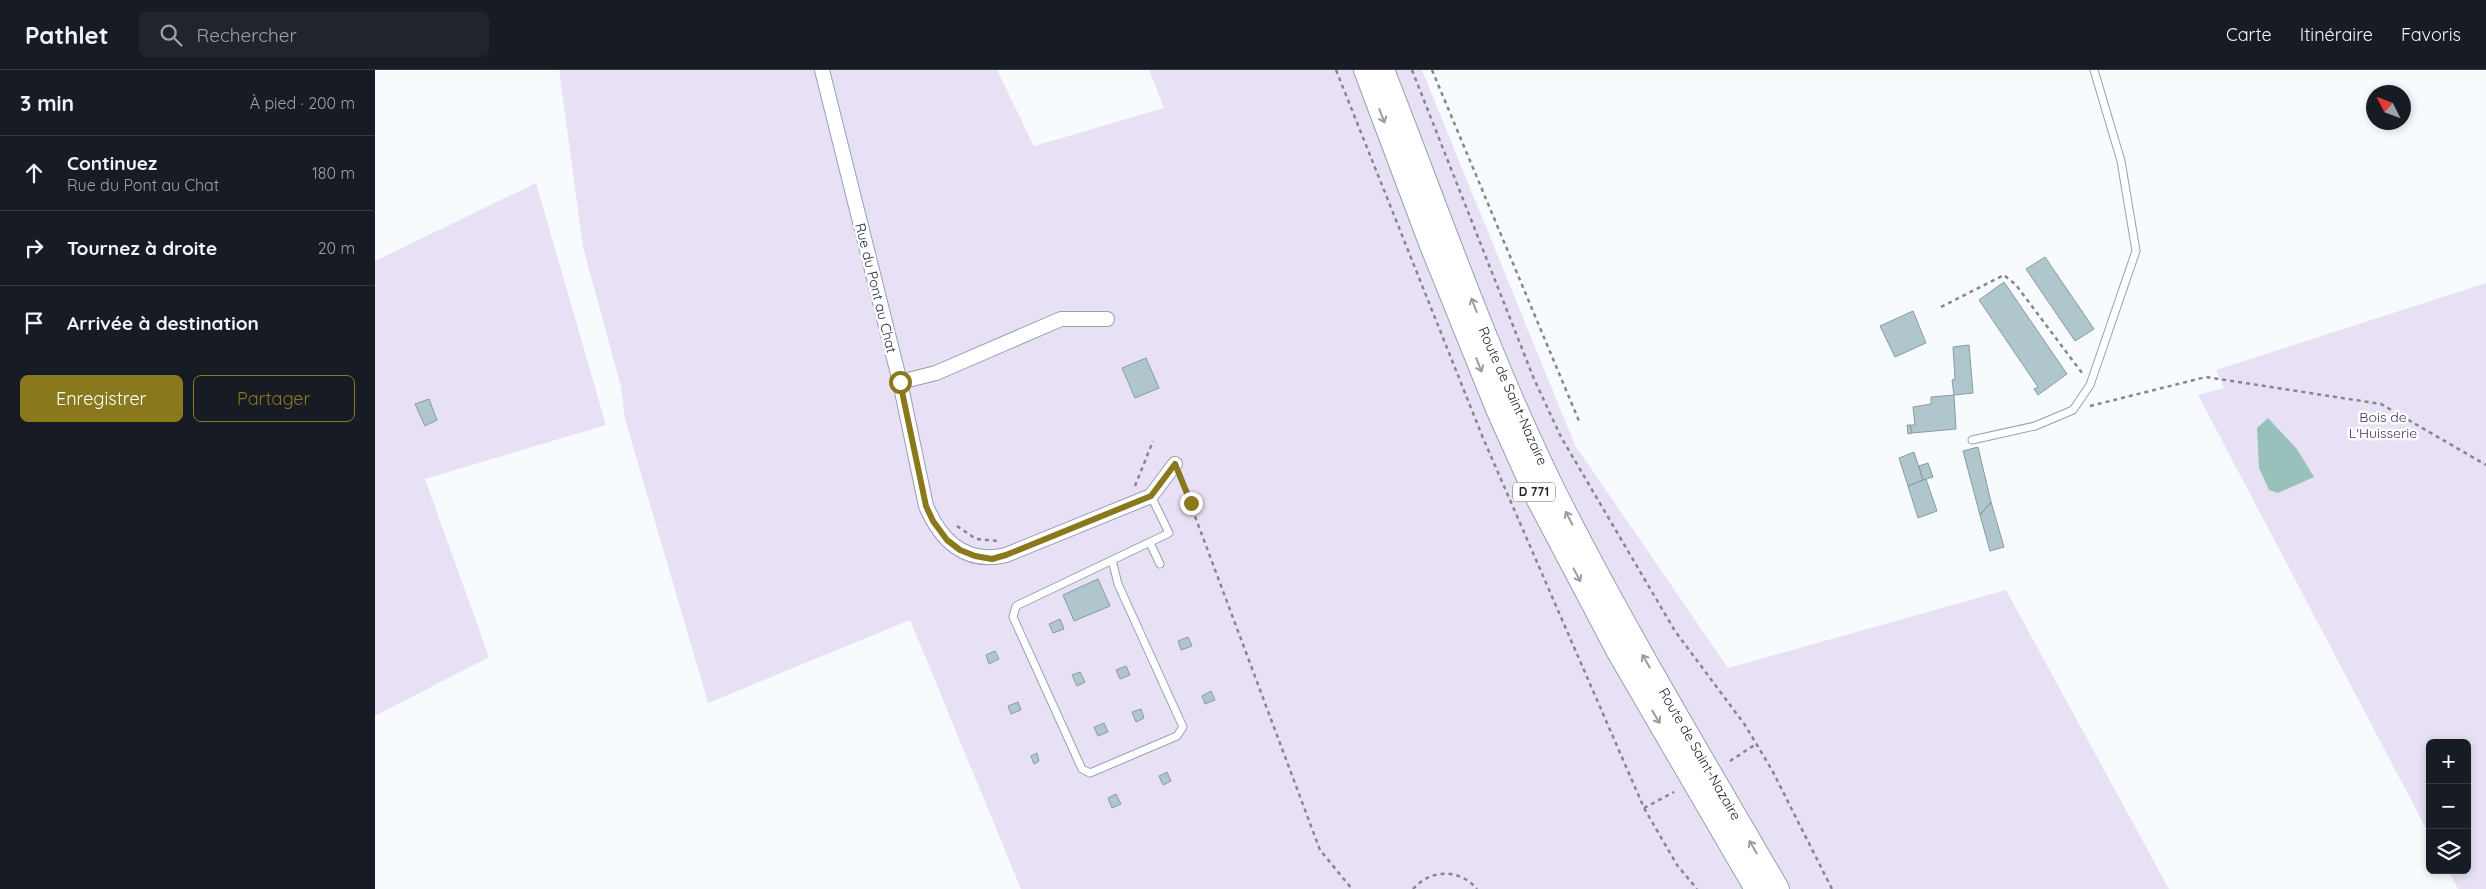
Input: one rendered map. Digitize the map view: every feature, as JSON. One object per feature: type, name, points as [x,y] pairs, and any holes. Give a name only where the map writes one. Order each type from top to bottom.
[{"type":"main road","name":"Route de Saint-Nazaire","points":[[1365,70],[1434,252],[1497,409],[1537,498],[1618,652],[1756,889]]},
{"type":"main road","name":"Route de Saint-Nazaire","points":[[1383,70],[1503,378],[1556,492],[1616,609],[1778,889]]},
{"type":"street","name":"Rue du Pont au Chat","points":[[822,70],[900,382],[926,506],[940,532],[960,550],[992,559],[1151,496]]},
{"type":"street","points":[[900,382],[936,372],[1061,320],[1107,319]]},
{"type":"street","points":[[1151,496],[1175,464]]},
{"type":"lane","points":[[1972,440],[2035,426],[2073,410],[2091,385],[2136,251],[2121,161],[2094,70]]},
{"type":"lane","points":[[1112,560],[1118,584],[1183,727],[1177,736],[1091,773],[1082,769],[1013,617],[1016,606],[1112,560],[1150,543],[1169,533],[1151,496]]},
{"type":"lane","points":[[1150,543],[1160,564]]},
{"type":"path","points":[[1336,70],[1483,438],[1644,808],[1677,865],[1697,889]]},
{"type":"path","points":[[1412,70],[1534,379],[1561,437],[1675,630],[1745,725],[1772,770],[1832,889]]},
{"type":"path","points":[[1432,70],[1579,422]]},
{"type":"path","points":[[1941,307],[2004,275],[2016,285],[2091,385]]},
{"type":"path","points":[[2073,410],[2206,377],[2381,404],[2486,465]]},
{"type":"path","points":[[1175,464],[1320,850],[1353,889]]},
{"type":"path","points":[[1730,761],[1756,744]]},
{"type":"path","points":[[1644,808],[1674,792]]},
{"type":"path","points":[[1413,889],[1435,874],[1455,873],[1477,889]]},
{"type":"green space","points":[[559,70],[997,70],[1034,146],[1164,108],[1149,70],[1422,70],[1575,445],[1728,668],[2006,590],[2169,889],[1021,889],[910,620],[708,703],[625,419],[621,387],[583,247]]},
{"type":"green space","points":[[536,183],[606,425],[425,479],[489,657],[375,716],[375,261]]},
{"type":"green space","name":"Bois de L'Huisserie","points":[[2486,283],[2486,889],[2458,889],[2450,874],[2471,874],[2471,739],[2426,739],[2426,828],[2198,395],[2224,388],[2216,370]]},
{"type":"shaded area","points":[[2268,418],[2297,449],[2314,477],[2278,493],[2269,490],[2259,468],[2257,428]]},
{"type":"building","points":[[2045,257],[2094,329],[2075,341],[2026,269]]},
{"type":"building","points":[[2004,282],[2067,374],[2038,395],[2034,389],[2038,387],[1979,300]]},
{"type":"building","points":[[1913,311],[1926,343],[1895,357],[1880,326]]},
{"type":"building","points":[[1969,345],[1973,393],[1954,395],[1952,380],[1955,379],[1953,347]]},
{"type":"building","points":[[1146,358],[1159,388],[1135,398],[1122,368]]},
{"type":"building","points":[[1954,395],[1956,429],[1912,433],[1910,425],[1915,425],[1913,407],[1931,404],[1931,397]]},
{"type":"building","points":[[429,399],[437,420],[425,426],[415,404]]},
{"type":"building","points":[[1907,425],[1910,425],[1912,433],[1908,434]]},
{"type":"building","points":[[1978,447],[1991,502],[1980,515],[1963,451]]},
{"type":"building","points":[[1914,452],[1923,480],[1908,486],[1899,458]]},
{"type":"building","points":[[1928,463],[1933,477],[1923,480],[1919,466]]},
{"type":"building","points":[[1926,479],[1937,511],[1918,518],[1908,486]]},
{"type":"building","points":[[1991,502],[2004,547],[1990,551],[1980,515]]},
{"type":"building","points":[[1098,579],[1110,606],[1074,621],[1063,595]]},
{"type":"building","points":[[1060,619],[1064,629],[1053,633],[1049,624]]},
{"type":"building","points":[[1188,637],[1192,646],[1181,650],[1178,641]]},
{"type":"building","points":[[995,651],[999,659],[989,664],[986,655]]},
{"type":"building","points":[[1126,666],[1130,675],[1120,679],[1116,670]]},
{"type":"building","points":[[1080,672],[1085,682],[1077,686],[1072,675]]},
{"type":"building","points":[[1211,691],[1215,700],[1205,704],[1202,696]]},
{"type":"building","points":[[1018,702],[1021,710],[1011,714],[1008,706]]},
{"type":"building","points":[[1141,709],[1144,718],[1136,722],[1132,712]]},
{"type":"building","points":[[1104,723],[1108,732],[1098,736],[1094,727]]},
{"type":"building","points":[[1037,753],[1039,761],[1034,764],[1031,756]]},
{"type":"building","points":[[1167,772],[1171,781],[1163,785],[1159,776]]},
{"type":"building","points":[[1116,794],[1121,804],[1112,808],[1108,798]]},
{"type":"route","points":[[900,382],[926,506],[940,532],[960,550],[975,556],[992,559],[1089,522],[1151,496],[1175,464],[1191,503]]}]
